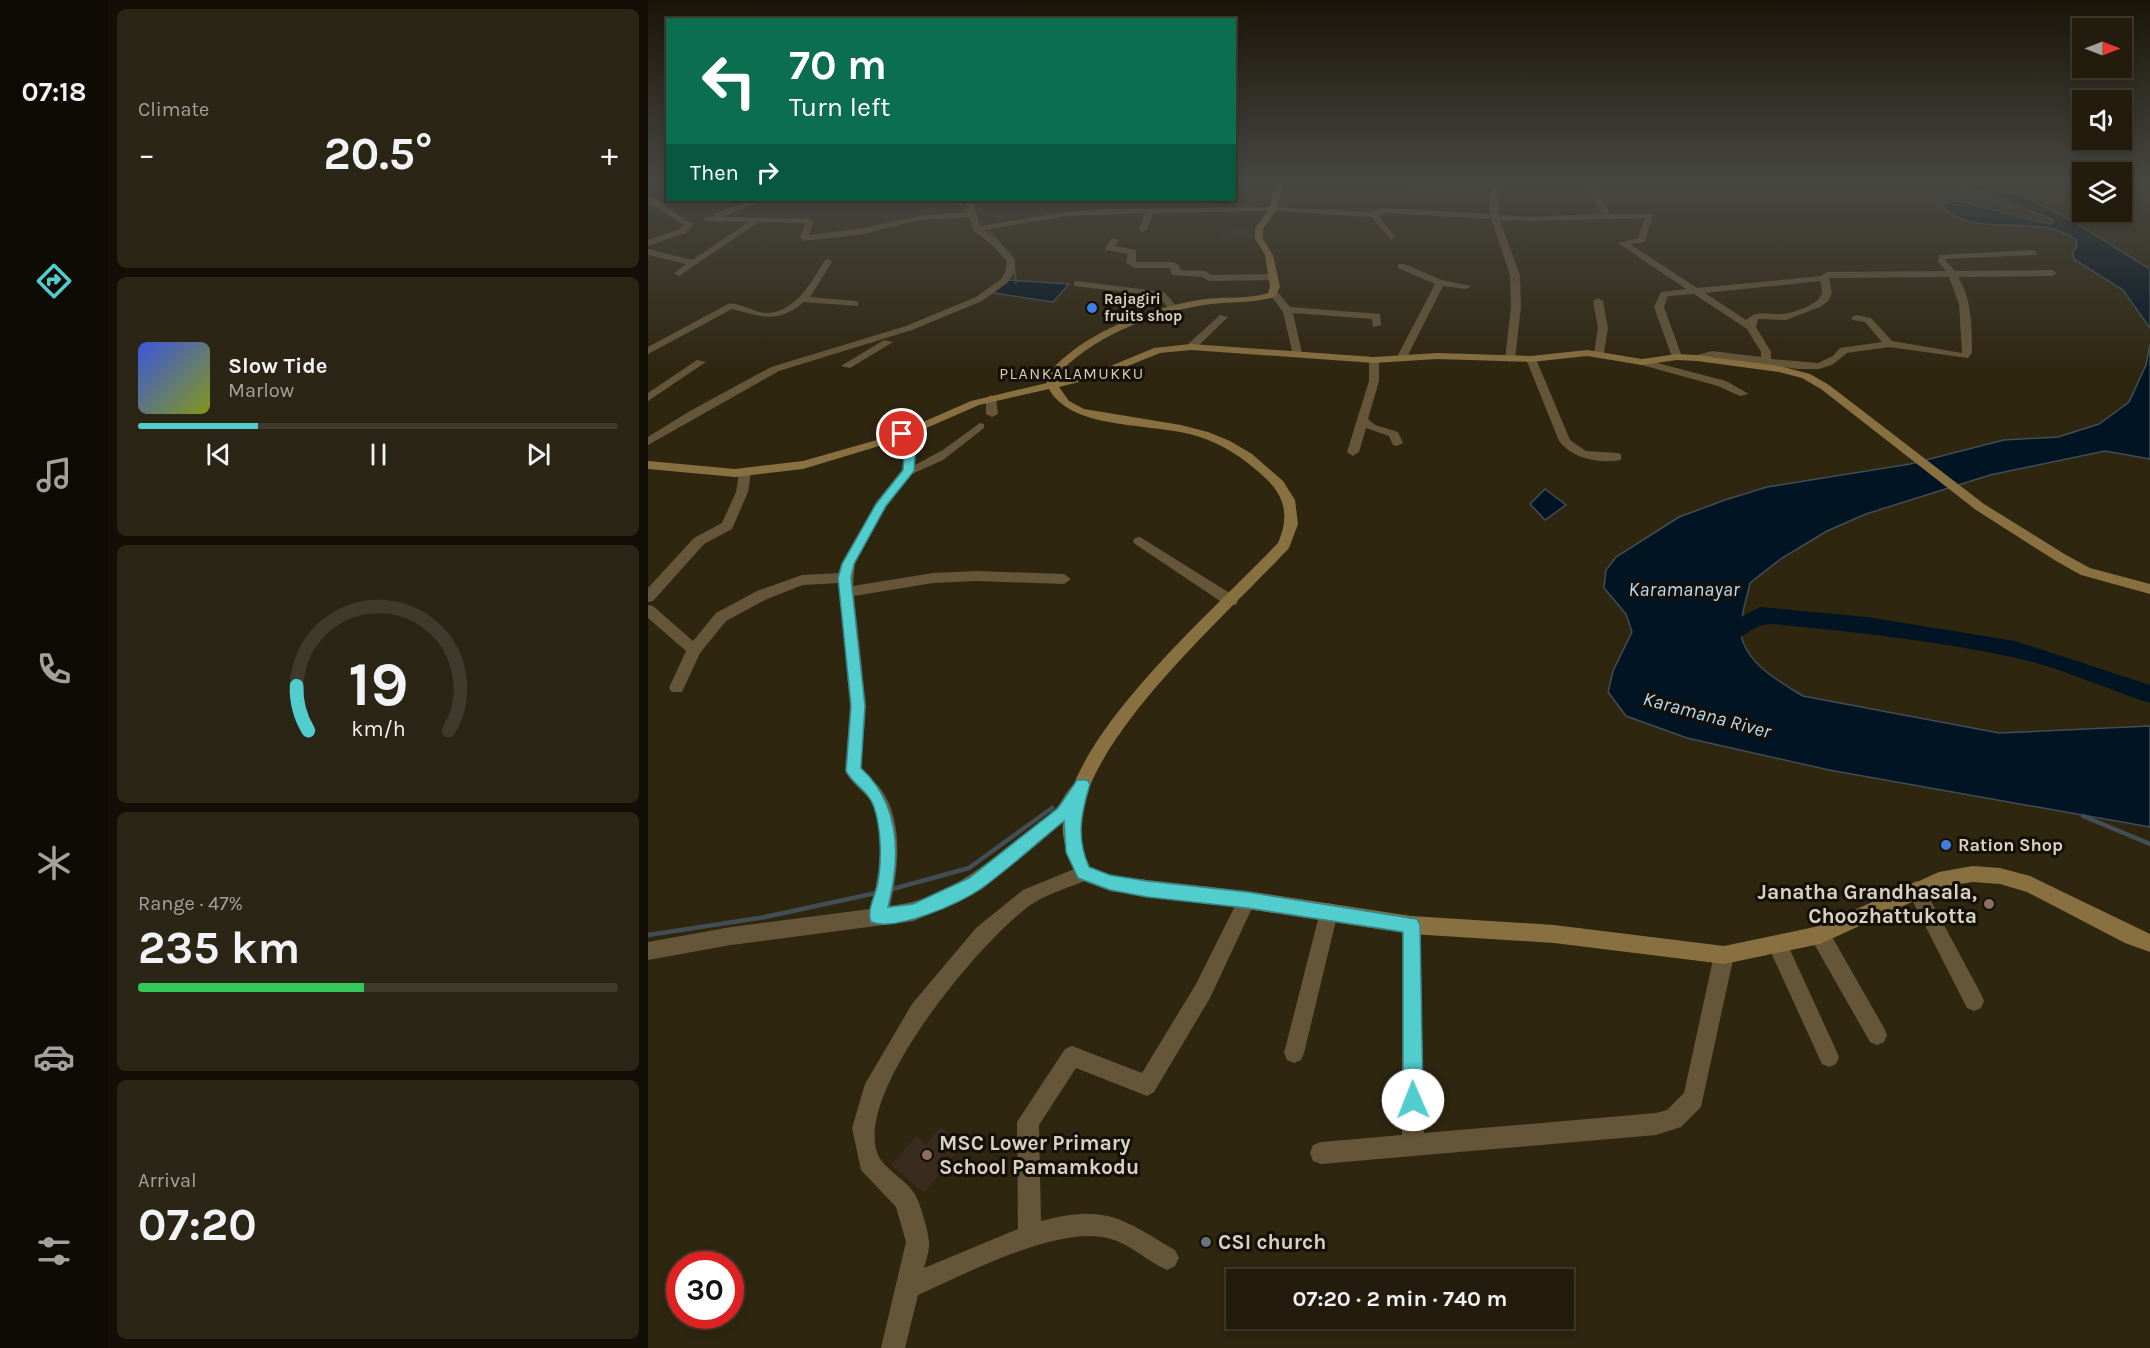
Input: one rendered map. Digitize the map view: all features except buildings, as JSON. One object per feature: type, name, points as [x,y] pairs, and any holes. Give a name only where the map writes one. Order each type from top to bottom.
[{"type":"main road","points":[[1263,246],[1269,255],[1274,293],[1268,296],[1173,308],[1132,324],[1070,356],[1056,368],[1051,377],[1055,393],[1067,406],[1082,412],[1208,434],[1244,453],[1278,483],[1288,496],[1293,511],[1293,525],[1284,545],[1135,703],[1107,739],[1082,784],[1072,820],[1074,852],[1084,873],[1110,883],[1128,886],[1247,900],[1411,925],[1554,934],[1724,955],[1778,946],[1820,935],[1945,878],[1963,875],[2000,876],[2030,884],[2150,943]]},
{"type":"main road","points":[[648,465],[687,471],[745,473],[813,461],[902,434],[990,398],[1099,374],[1158,350],[1191,347],[1374,360],[1402,357],[1531,359],[1570,353],[1599,353],[1642,362],[1677,357],[1697,358],[1780,369],[1806,376],[1825,387],[1980,507],[2086,572],[2150,589]]},
{"type":"street","points":[[679,273],[719,246]]},
{"type":"street","points":[[648,442],[694,413],[775,369],[909,328],[979,299],[1004,281],[1010,272],[1011,261],[998,246]]},
{"type":"street","points":[[1110,246],[1108,248],[1133,252],[1130,263],[1172,265],[1176,267],[1175,273],[1205,274],[1209,278],[1273,277]]},
{"type":"street","points":[[1507,246],[1512,257],[1516,293],[1510,359]]},
{"type":"street","points":[[1627,246],[1751,327],[1767,352],[1766,360]]},
{"type":"street","points":[[648,252],[693,263]]},
{"type":"street","points":[[1697,358],[1712,354],[1810,367],[1822,365],[1839,357],[1844,350],[1888,344],[1964,356],[1967,353],[1966,319],[1955,274],[1942,262],[1942,257],[2033,253]]},
{"type":"street","points":[[648,351],[731,306],[769,316],[804,299],[816,285],[828,262]]},
{"type":"street","points":[[1401,266],[1440,283],[1466,286]]},
{"type":"street","points":[[1677,357],[1659,307],[1664,294],[1673,291],[1824,278],[1827,275],[1839,274],[2052,273]]},
{"type":"street","points":[[1751,327],[1751,320],[1756,316],[1786,317],[1817,305],[1825,299],[1827,293],[1824,278]]},
{"type":"street","points":[[1402,357],[1440,283]]},
{"type":"street","points":[[1077,284],[1161,294],[1173,308]]},
{"type":"street","points":[[1274,293],[1283,300],[1287,310],[1297,353]]},
{"type":"street","points":[[804,299],[855,304]]},
{"type":"street","points":[[1598,301],[1603,328],[1599,353]]},
{"type":"street","points":[[1287,310],[1377,316],[1376,325]]},
{"type":"street","points":[[1191,347],[1223,317]]},
{"type":"street","points":[[1856,318],[1869,320],[1888,344]]},
{"type":"street","points":[[846,366],[905,333],[909,328]]},
{"type":"street","points":[[1531,359],[1565,441],[1572,451],[1582,456],[1617,457]]},
{"type":"street","points":[[1353,452],[1374,381],[1374,360]]},
{"type":"street","points":[[648,398],[701,362]]},
{"type":"street","points":[[1642,362],[1664,370],[1727,384],[1744,394]]},
{"type":"street","points":[[990,398],[992,414]]},
{"type":"street","points":[[1362,419],[1371,427],[1394,434],[1397,443]]},
{"type":"street","points":[[877,916],[886,881],[886,832],[881,805],[870,786],[853,771],[858,706],[845,585],[848,564],[881,504],[908,471],[928,465],[955,449],[980,426]]},
{"type":"street","points":[[902,434],[909,456],[908,471]]},
{"type":"street","points":[[648,597],[699,541],[727,526],[742,492],[745,473]]},
{"type":"street","points":[[1140,541],[1231,601]]},
{"type":"street","points":[[677,688],[694,650],[721,617],[762,596],[802,580],[845,585],[976,576],[1064,579]]},
{"type":"street","points":[[648,610],[694,650]]},
{"type":"street","points":[[648,951],[731,936],[914,912],[975,884],[1063,813],[1082,784]]},
{"type":"street","points":[[893,1348],[918,1242],[906,1201],[869,1162],[863,1128],[876,1084],[919,1011],[983,935],[1029,896],[1084,873]]},
{"type":"street","points":[[1916,890],[1974,1001]]},
{"type":"street","points":[[1030,1236],[1028,1122],[1072,1056],[1147,1085],[1203,991],[1247,900]]},
{"type":"street","points":[[1294,1053],[1329,912]]},
{"type":"street","points":[[1411,925],[1413,1144]]},
{"type":"street","points":[[1820,935],[1877,1035]]},
{"type":"street","points":[[1778,946],[1829,1057]]},
{"type":"street","points":[[1321,1153],[1656,1124],[1673,1119],[1693,1099],[1724,955]]},
{"type":"street","points":[[908,1287],[1030,1236],[1075,1226],[1108,1226],[1167,1258]]},
{"type":"shaded area","name":"MSC Lower Primary School Pamamkodu","points":[[940,1127],[962,1146],[924,1193],[891,1165],[916,1136],[926,1144]]},
{"type":"water","points":[[2077,246],[2113,246],[2150,269],[2150,328],[2123,290],[2075,260],[2072,253]]},
{"type":"water","points":[[1008,280],[1069,284],[1053,302],[993,293]]},
{"type":"water","name":"Karamanayar","points":[[2150,344],[2150,459],[2105,451],[1990,475],[1866,514],[1827,531],[1782,558],[1750,583],[1742,616],[1741,634],[1744,645],[1765,671],[1803,696],[1999,733],[2150,726],[2150,827],[1829,770],[1687,738],[1626,716],[1608,692],[1613,671],[1632,632],[1626,614],[1604,588],[1606,570],[1616,557],[1679,517],[1767,487],[1910,464],[2004,440],[2058,437],[2099,424],[2129,402],[2146,365]]},
{"type":"water","points":[[1545,489],[1566,505],[1545,520],[1530,504]]},
{"type":"waterway","points":[[1002,246],[1013,258],[1016,283]]},
{"type":"waterway","points":[[1715,641],[1760,615],[1867,625],[2015,649],[2150,694]]},
{"type":"waterway","points":[[889,890],[969,868],[1052,808]]},
{"type":"waterway","points":[[2083,816],[2150,844]]},
{"type":"waterway","points":[[648,935],[765,917],[876,893]]},
{"type":"place","name":"Rajagiri fruits shop","points":[[1092,308]]},
{"type":"place","name":"Ration Shop","points":[[1946,845]]},
{"type":"place","name":"Janatha Grandhasala, Choozhattukotta","points":[[1989,904]]},
{"type":"place","name":"MSC Lower Primary School Pamamkodu","points":[[927,1155]]},
{"type":"place","name":"CSI church","points":[[1206,1242]]},
{"type":"district","name":"PLANKALAMUKKU","points":[[1072,373]]},
{"type":"route","points":[[902,434],[909,456],[908,471],[881,504],[848,564],[845,578],[845,598],[858,706],[853,771],[870,786],[881,805],[886,832],[886,881],[883,900],[877,916],[914,912],[975,884],[1063,813],[1082,784],[1072,820],[1074,852],[1084,873],[1110,883],[1147,889],[1247,900],[1411,925],[1413,1100]]},
{"type":"water label","name":"Karamana River","points":[[1707,715]]}]
